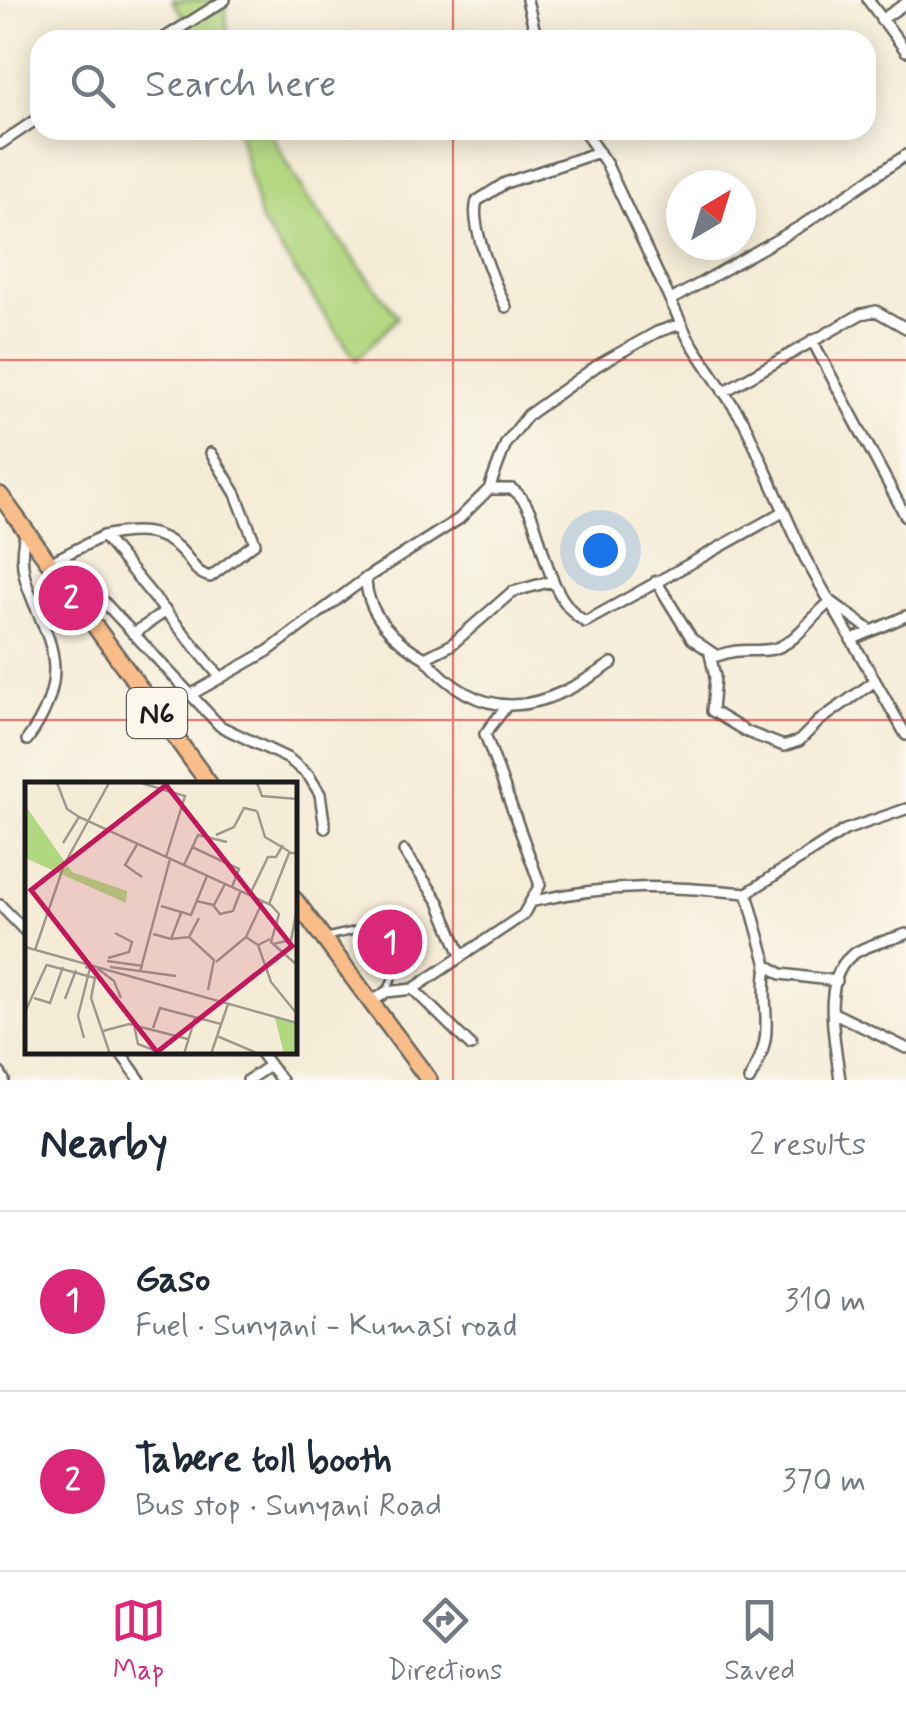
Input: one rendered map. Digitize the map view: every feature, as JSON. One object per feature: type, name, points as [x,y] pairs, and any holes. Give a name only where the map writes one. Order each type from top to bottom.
[{"type":"main road","name":"N6","points":[[0,498],[77,613],[104,641]]},
{"type":"main road","name":"N6","points":[[0,498],[55,561],[104,641],[208,782]]},
{"type":"main road","points":[[298,904],[429,1080]]},
{"type":"street","points":[[177,30],[225,0]]},
{"type":"street","points":[[527,0],[534,30]]},
{"type":"street","points":[[868,0],[906,51]]},
{"type":"street","points":[[881,20],[906,3]]},
{"type":"street","points":[[0,144],[30,124]]},
{"type":"street","points":[[590,140],[681,324],[750,434],[783,512],[828,601],[905,729]]},
{"type":"street","points":[[506,307],[486,265],[474,214],[477,201],[505,183],[599,152]]},
{"type":"street","points":[[657,332],[673,304],[801,226],[906,155]]},
{"type":"street","points":[[723,392],[861,314],[876,311],[906,328]]},
{"type":"street","points":[[192,694],[268,651],[366,578],[459,519],[489,489],[506,443],[528,415],[598,365],[657,332],[681,324]]},
{"type":"street","points":[[812,340],[906,517]]},
{"type":"street","points":[[212,453],[236,494],[256,544],[210,577],[198,572],[163,535],[131,530],[103,536],[55,561],[133,634],[220,726],[290,758],[309,776],[320,794],[325,828]]},
{"type":"street","points":[[489,489],[512,490],[526,502],[552,580],[585,622],[783,512]]},
{"type":"street","points":[[103,536],[221,678]]},
{"type":"street","points":[[24,539],[21,567],[54,646],[44,716],[27,740]]},
{"type":"street","points":[[366,578],[366,599],[405,646],[476,698],[505,708]]},
{"type":"street","points":[[424,658],[451,645],[512,592],[552,580]]},
{"type":"street","points":[[656,581],[692,638],[710,654],[715,678],[712,711],[774,745],[794,744],[875,681]]},
{"type":"street","points":[[828,601],[870,630]]},
{"type":"street","points":[[710,654],[786,644],[828,601]]},
{"type":"street","points":[[133,634],[166,611]]},
{"type":"street","points":[[851,640],[906,616]]},
{"type":"street","points":[[372,1002],[386,992],[413,988],[523,915],[534,901],[540,885],[484,734],[505,708],[576,684],[612,663]]},
{"type":"street","points":[[534,901],[597,887],[641,884],[746,894],[845,830],[906,809]]},
{"type":"street","points":[[404,851],[439,902],[461,955]]},
{"type":"street","points":[[746,894],[768,965],[764,986],[769,1029],[748,1080]]},
{"type":"street","points":[[0,905],[25,931]]},
{"type":"street","points":[[840,1080],[834,1013],[842,965],[854,953],[906,934]]},
{"type":"street","points":[[768,965],[780,974],[837,981]]},
{"type":"street","points":[[413,988],[471,1046]]},
{"type":"street","points":[[834,1013],[906,1048]]},
{"type":"street","points":[[122,1055],[140,1080]]},
{"type":"street","points":[[262,1055],[281,1080]]},
{"type":"street","points":[[248,1080],[269,1066]]},
{"type":"street","points":[[0,1073],[4,1080]]},
{"type":"lane","points":[[323,938],[358,930],[374,938],[394,962],[395,970],[386,992]]},
{"type":"green space","points":[[172,0],[225,0],[227,30],[192,30]]},
{"type":"green space","points":[[240,140],[275,140],[307,197],[398,317],[356,360],[261,222]]},
{"type":"place","name":"Tabere toll booth","points":[[71,598]]},
{"type":"place","name":"Gaso","points":[[390,942]]}]
